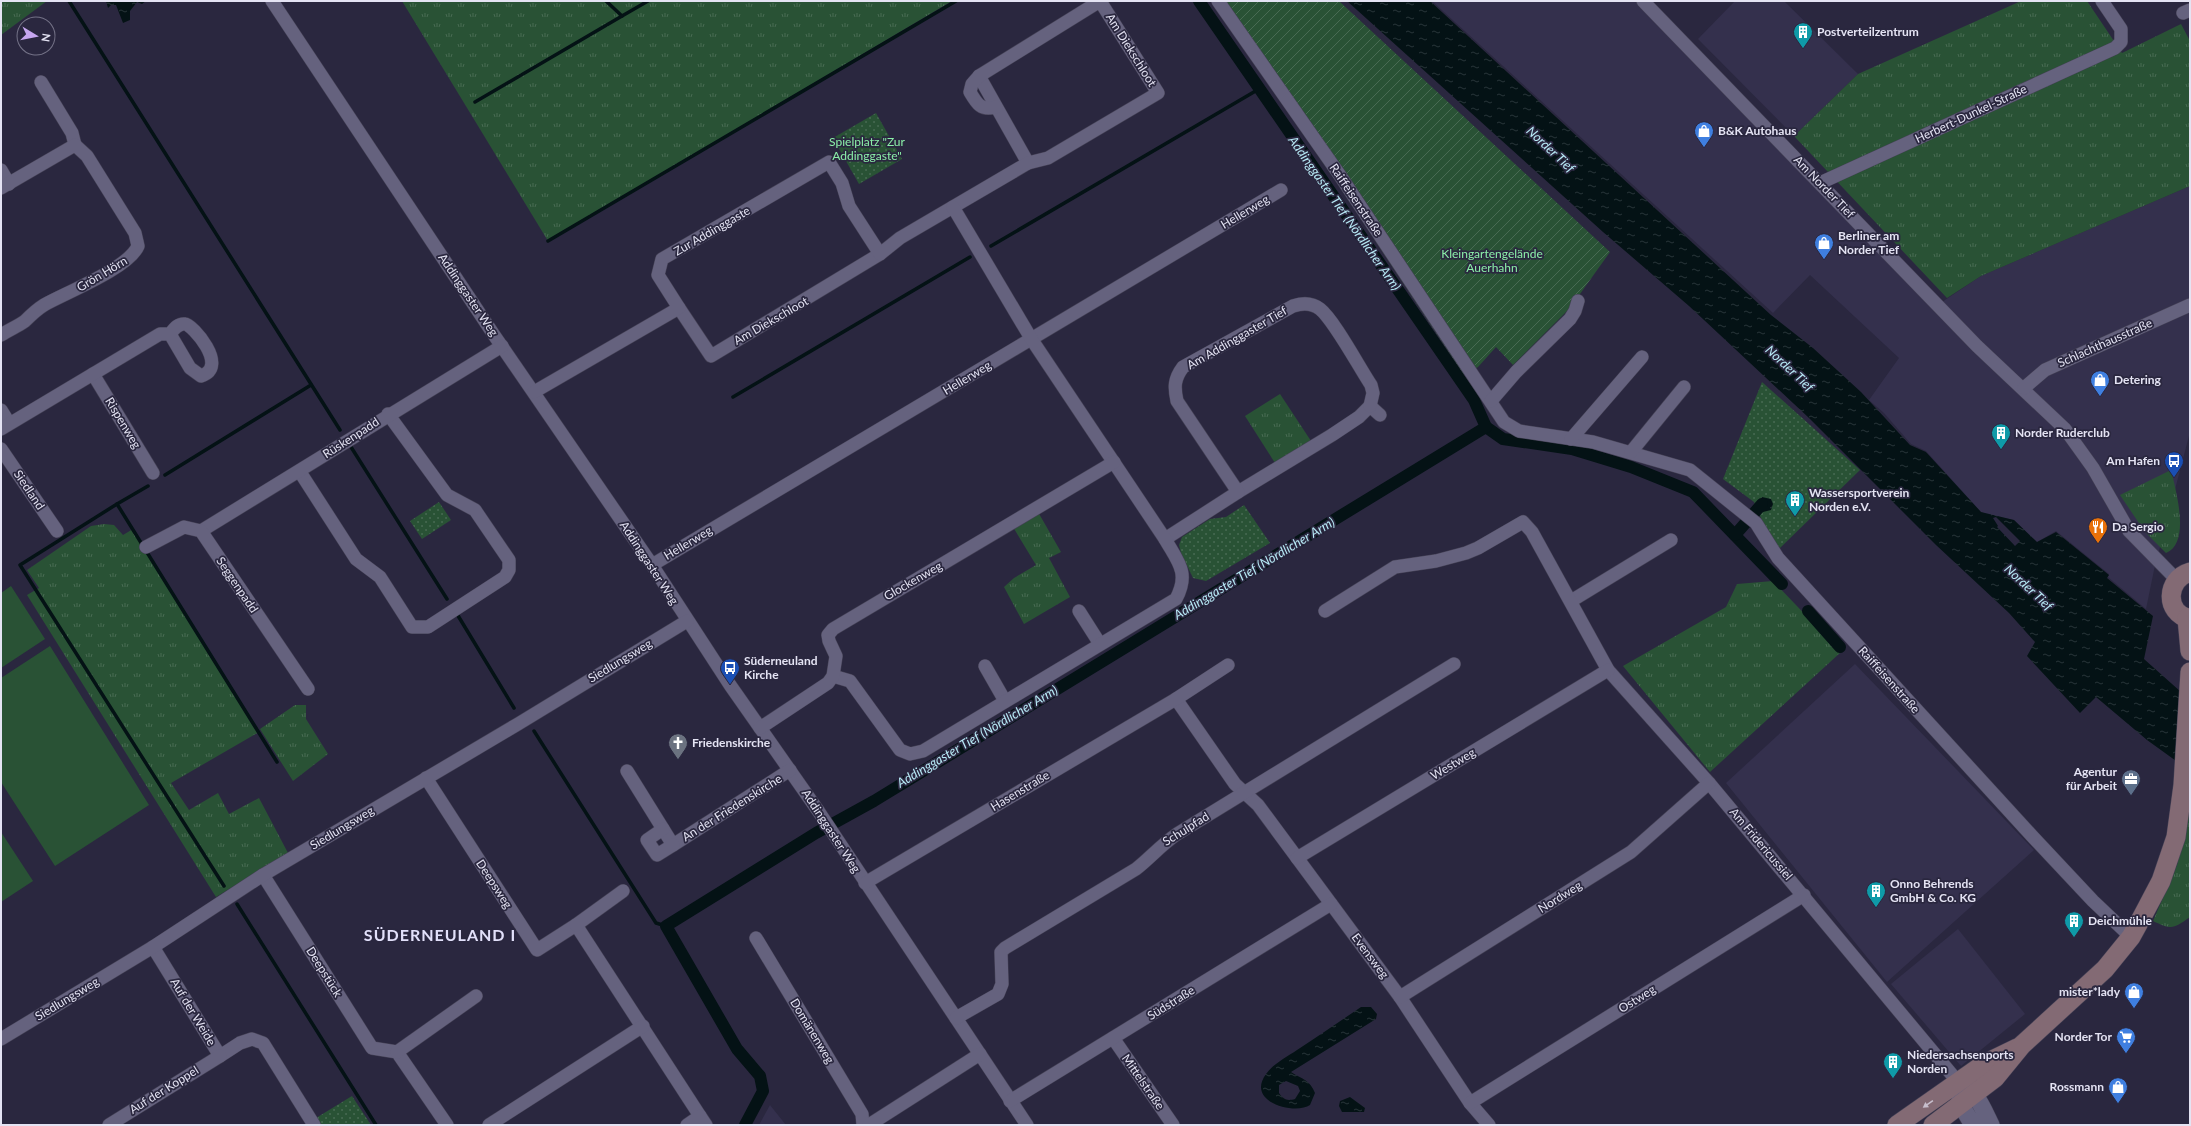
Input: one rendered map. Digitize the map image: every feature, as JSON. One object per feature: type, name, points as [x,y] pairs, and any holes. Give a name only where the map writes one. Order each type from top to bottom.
[{"type":"main road","points":[[2183,576],[2172,588],[2171,597],[2173,606],[2179,614],[2189,618],[2190,651]]},
{"type":"main road","points":[[1933,1125],[1968,1100],[1995,1078],[2022,1045],[2100,974],[2131,936],[2167,865],[2176,837],[2184,785],[2189,680]]},
{"type":"main road","points":[[1897,1125],[1984,1064],[2022,1045]]},
{"type":"street","name":"Addinggaster Weg","points":[[272,1],[502,346],[652,565],[687,621],[819,812],[1027,1125]]},
{"type":"street","name":"Raiffeisenstraße","points":[[1218,1],[1339,174],[1504,422],[1519,431],[1571,439],[1631,452],[1690,470],[1756,523],[1778,558],[2032,836],[2093,901],[2131,936]]},
{"type":"street","name":"Am Norder Tief","points":[[1643,1],[1977,346],[2024,388]]},
{"type":"street","name":"Herbert-Dunkel-Straße","points":[[1820,183],[2115,48],[2121,42],[2121,29],[2102,1]]},
{"type":"street","name":"Am Diekschloot","points":[[678,308],[710,356],[885,251],[900,238],[1028,163],[1048,158],[1158,93],[1100,2],[979,76],[1028,163]]},
{"type":"street","name":"Grön Hörn","points":[[1,335],[26,320],[33,312],[62,294],[76,290],[132,256],[138,246],[135,232],[91,162],[75,145],[72,133],[41,82]]},
{"type":"street","points":[[1,170],[5,186],[75,145]]},
{"type":"street","name":"Zur Addinggaste","points":[[678,308],[658,275],[662,259],[829,162],[842,183],[849,206],[885,251]]},
{"type":"street","name":"Hellerweg","points":[[652,565],[1282,190]]},
{"type":"street","points":[[760,728],[828,683],[833,676],[850,681],[900,750],[910,754],[923,750],[1176,599],[1183,586],[1182,570],[1165,539],[1032,340],[953,207]]},
{"type":"street","points":[[1491,401],[1516,372],[1570,319],[1575,311],[1578,301]]},
{"type":"street","name":"Am Addinggaster Tief","points":[[1165,539],[1359,417],[1375,411],[1371,384],[1326,314],[1312,304],[1301,303],[1293,306],[1183,368],[1176,376],[1174,389],[1177,401],[1238,492]]},
{"type":"street","name":"Schlachthausstraße","points":[[2024,388],[2045,370],[2190,305]]},
{"type":"street","points":[[534,392],[678,308]]},
{"type":"street","points":[[1,410],[5,426],[160,334],[170,334]]},
{"type":"street","name":"Rüskenpadd","points":[[201,531],[300,472],[388,414],[502,346]]},
{"type":"street","points":[[1571,439],[1642,357]]},
{"type":"street","name":"Rispenweg","points":[[93,374],[153,473]]},
{"type":"street","points":[[1631,452],[1684,387]]},
{"type":"street","points":[[2024,388],[2065,428],[2092,468],[2129,531],[2183,576]]},
{"type":"street","points":[[300,472],[356,559],[380,577],[412,627],[428,627],[505,577],[509,570],[509,560],[475,510],[447,495],[388,414]]},
{"type":"street","name":"Siedland","points":[[1,449],[57,531]]},
{"type":"street","name":"Glockenweg","points":[[833,676],[836,656],[829,641],[828,634],[833,629],[1114,462]]},
{"type":"street","name":"Am Fridericussiel","points":[[1325,611],[1395,567],[1436,561],[1466,553],[1478,548],[1523,522],[1532,532],[1608,670],[1709,783],[1804,895],[1958,1082]]},
{"type":"street","points":[[146,547],[184,527],[201,531]]},
{"type":"street","name":"Seggenpadd","points":[[201,531],[308,689]]},
{"type":"street","points":[[1571,601],[1671,540]]},
{"type":"street","points":[[1079,611],[1100,644]]},
{"type":"street","name":"Siedlungsweg","points":[[1,1039],[153,947],[263,875],[687,621]]},
{"type":"street","name":"Schulpfad","points":[[956,1018],[998,994],[1002,984],[1001,952],[1005,948],[1136,869],[1150,858],[1161,845],[1454,664]]},
{"type":"street","name":"Hasenstraße","points":[[865,883],[1176,699],[1228,665]]},
{"type":"street","points":[[985,666],[1005,701]]},
{"type":"street","name":"Westweg","points":[[1297,858],[1608,670]]},
{"type":"street","points":[[1176,699],[1235,784],[1244,794]]},
{"type":"street","name":"An der Friedenskirche","points":[[663,829],[647,840],[657,856],[790,770]]},
{"type":"street","name":"An der Friedenskirche","points":[[627,771],[673,845]]},
{"type":"street","name":"Deepsweg","points":[[426,778],[537,950],[623,892]]},
{"type":"street","name":"Nordweg","points":[[1400,996],[1631,852],[1709,783]]},
{"type":"street","name":"Evensweg","points":[[1244,794],[1258,805],[1400,996],[1470,1103],[1489,1125]]},
{"type":"street","name":"Deepstück","points":[[263,875],[372,1048],[396,1052]]},
{"type":"street","name":"Ostweg","points":[[1470,1103],[1804,895]]},
{"type":"street","name":"Südstraße","points":[[1010,1101],[1331,904]]},
{"type":"street","points":[[576,925],[643,1026],[703,1121],[687,1125]]},
{"type":"street","name":"Domänenweg","points":[[756,938],[862,1114],[862,1125]]},
{"type":"street","name":"Auf der Weide","points":[[153,947],[220,1056],[240,1043],[252,1039],[263,1043],[314,1125]]},
{"type":"street","points":[[447,1125],[396,1052],[476,996]]},
{"type":"street","points":[[489,1125],[539,1091],[643,1026]]},
{"type":"street","name":"Mittelstraße","points":[[1113,1038],[1173,1125]]},
{"type":"street","points":[[869,1125],[980,1054]]},
{"type":"street","name":"Auf der Koppel","points":[[109,1125],[220,1056]]},
{"type":"street","points":[[1958,1082],[1968,1100],[1991,1125]]},
{"type":"street","points":[[1968,1100],[1973,1125]]},
{"type":"shaded area","points":[[1432,1],[1635,1],[1933,308],[1981,276],[2190,186],[2190,432],[2154,570],[2146,609],[2108,577],[2109,574],[2056,531],[2037,542],[2014,520],[1988,515],[1981,512],[1926,451],[1911,444],[1884,413],[1869,400],[1899,358],[1810,275],[1773,313]]},
{"type":"shaded area","points":[[1735,1],[1784,1],[1858,74],[1794,136],[1698,39]]},
{"type":"shaded area","points":[[1855,664],[2034,850],[1887,982],[1726,783]]},
{"type":"shaded area","points":[[1958,929],[2025,1014],[1961,1066],[1891,984]]},
{"type":"shaded area","points":[[770,1105],[786,1125],[759,1125]]},
{"type":"green space","points":[[1,1],[47,1],[27,16],[16,16],[16,24],[1,35]]},
{"type":"green space","points":[[402,1],[952,1],[548,241]]},
{"type":"green space","name":"Kleingartengelände Auerhahn","points":[[1211,1],[1339,1],[1610,252],[1570,308],[1513,365],[1496,347],[1478,367],[1464,375],[1337,183]]},
{"type":"green space","points":[[2021,1],[2087,1],[2122,53],[2181,24],[2190,41],[2190,186],[1981,276],[1947,298],[1794,136],[1858,74]]},
{"type":"green space","name":"Spielplatz \"Zur Addinggaste\"","points":[[876,113],[902,159],[859,184],[833,138]]},
{"type":"green space","points":[[1762,382],[1860,470],[1780,548],[1765,527],[1754,502],[1723,479]]},
{"type":"green space","points":[[1280,394],[1311,441],[1275,463],[1245,416]]},
{"type":"green space","points":[[2171,470],[2176,490],[2180,516],[2180,528],[2178,539],[2174,547],[2166,553],[2145,532],[2120,495]]},
{"type":"green space","points":[[439,502],[451,520],[422,539],[410,521]]},
{"type":"green space","points":[[1244,505],[1270,543],[1206,581],[1193,578],[1181,553],[1179,545],[1182,537],[1210,519],[1226,517]]},
{"type":"green space","points":[[1038,512],[1061,552],[1049,558],[1070,597],[1024,624],[1004,587],[1014,578],[1036,565],[1013,527]]},
{"type":"green space","points":[[104,524],[114,525],[123,535],[133,529],[259,732],[171,783],[189,810],[218,793],[229,814],[259,798],[288,853],[216,897],[27,595],[39,588],[27,570],[91,526]]},
{"type":"green space","points":[[1773,581],[1841,652],[1710,772],[1623,666],[1726,607],[1737,584]]},
{"type":"green space","points":[[11,586],[45,639],[1,668],[1,593]]},
{"type":"green space","points":[[50,646],[149,805],[55,866],[1,782],[1,678]]},
{"type":"green space","points":[[295,705],[306,705],[306,719],[328,754],[293,781],[260,729]]},
{"type":"green space","points":[[2190,807],[2190,917],[2176,926],[2169,927],[2153,921],[2177,865]]},
{"type":"green space","points":[[1,832],[33,881],[1,902]]},
{"type":"green space","points":[[352,1096],[371,1125],[321,1125],[316,1118]]},
{"type":"water","points":[[106,1],[146,1],[142,4],[137,2],[130,11],[130,20],[123,23],[116,5],[111,5],[108,8]]},
{"type":"water","name":"Norder Tief","points":[[1347,1],[1430,1],[1771,315],[1813,348],[1861,392],[1910,445],[1926,452],[1981,512],[2014,520],[2037,542],[2056,532],[2109,575],[2107,578],[2153,616],[2144,659],[2190,700],[2190,771],[2147,740],[2096,697],[2080,713],[2027,656],[2035,642],[2009,613],[1936,545],[1809,418],[1689,306],[1603,232]]},
{"type":"water","points":[[1762,497],[1771,499],[1773,504],[1771,510],[1763,512],[1757,509],[1757,504]]},
{"type":"water","points":[[1361,1007],[1371,1007],[1377,1014],[1376,1019],[1291,1072],[1311,1085],[1315,1093],[1310,1105],[1303,1108],[1284,1107],[1267,1099],[1262,1092],[1261,1084],[1269,1070],[1281,1060]],"holes":[[[1286,1081],[1298,1086],[1300,1091],[1295,1099],[1286,1099],[1279,1093],[1279,1085]]]},
{"type":"water","points":[[1350,1097],[1365,1108],[1364,1112],[1342,1112],[1339,1106],[1340,1101]]},
{"type":"pier","points":[[1996,517],[2020,541],[2015,546],[1997,527],[1998,526],[1993,518]]},
{"type":"waterway","points":[[69,1],[340,430]]},
{"type":"waterway","points":[[606,1],[622,16],[648,1]]},
{"type":"waterway","points":[[548,241],[956,1]]},
{"type":"waterway","name":"Addinggaster Tief (Nördlicher Arm)","points":[[745,1125],[763,1091],[760,1076],[737,1049],[666,926],[816,833],[874,801],[1486,427],[1474,400],[1199,1]]},
{"type":"waterway","points":[[475,102],[622,16]]},
{"type":"waterway","points":[[991,246],[1259,89]]},
{"type":"waterway","points":[[733,397],[970,257]]},
{"type":"waterway","points":[[165,475],[311,385]]},
{"type":"waterway","name":"Addinggaster Tief (Nördlicher Arm)","points":[[1486,427],[1503,439],[1572,449],[1631,467],[1693,492],[1782,584]]},
{"type":"waterway","points":[[351,447],[447,599]]},
{"type":"waterway","points":[[148,486],[117,504],[277,762]]},
{"type":"waterway","points":[[117,504],[20,565],[224,886]]},
{"type":"waterway","name":"Addinggaster Tief (Nördlicher Arm)","points":[[1735,535],[1762,504]]},
{"type":"waterway","name":"Addinggaster Tief (Nördlicher Arm)","points":[[1808,611],[1840,647]]},
{"type":"waterway","points":[[457,614],[514,708]]},
{"type":"waterway","points":[[534,731],[656,923],[666,926]]},
{"type":"waterway","points":[[237,904],[376,1125]]},
{"type":"place","name":"Postverteilzentrum","points":[[1803,49]]},
{"type":"place","name":"B&K Autohaus","points":[[1704,148]]},
{"type":"place","name":"Berliner am Norder Tief","points":[[1824,260]]},
{"type":"place","name":"Detering","points":[[2100,397]]},
{"type":"place","name":"Norder Ruderclub","points":[[2001,450]]},
{"type":"place","name":"Am Hafen","points":[[2174,478]]},
{"type":"place","name":"Wassersportverein Norden e.V.","points":[[1795,517]]},
{"type":"place","name":"Da Sergio","points":[[2098,544]]},
{"type":"place","name":"Süderneuland Kirche","points":[[730,685]]},
{"type":"place","name":"Friedenskirche","points":[[678,760]]},
{"type":"place","name":"Agentur für Arbeit","points":[[2131,796]]},
{"type":"place","name":"Onno Behrends GmbH & Co. KG","points":[[1876,908]]},
{"type":"place","name":"Deichmühle","points":[[2074,938]]},
{"type":"place","name":"mister*lady","points":[[2134,1009]]},
{"type":"place","name":"Norder Tor","points":[[2126,1054]]},
{"type":"place","name":"Niedersachsenports Norden","points":[[1893,1079]]},
{"type":"place","name":"Rossmann","points":[[2118,1104]]},
{"type":"district","name":"SÜDERNEULAND I","points":[[440,935]]}]
